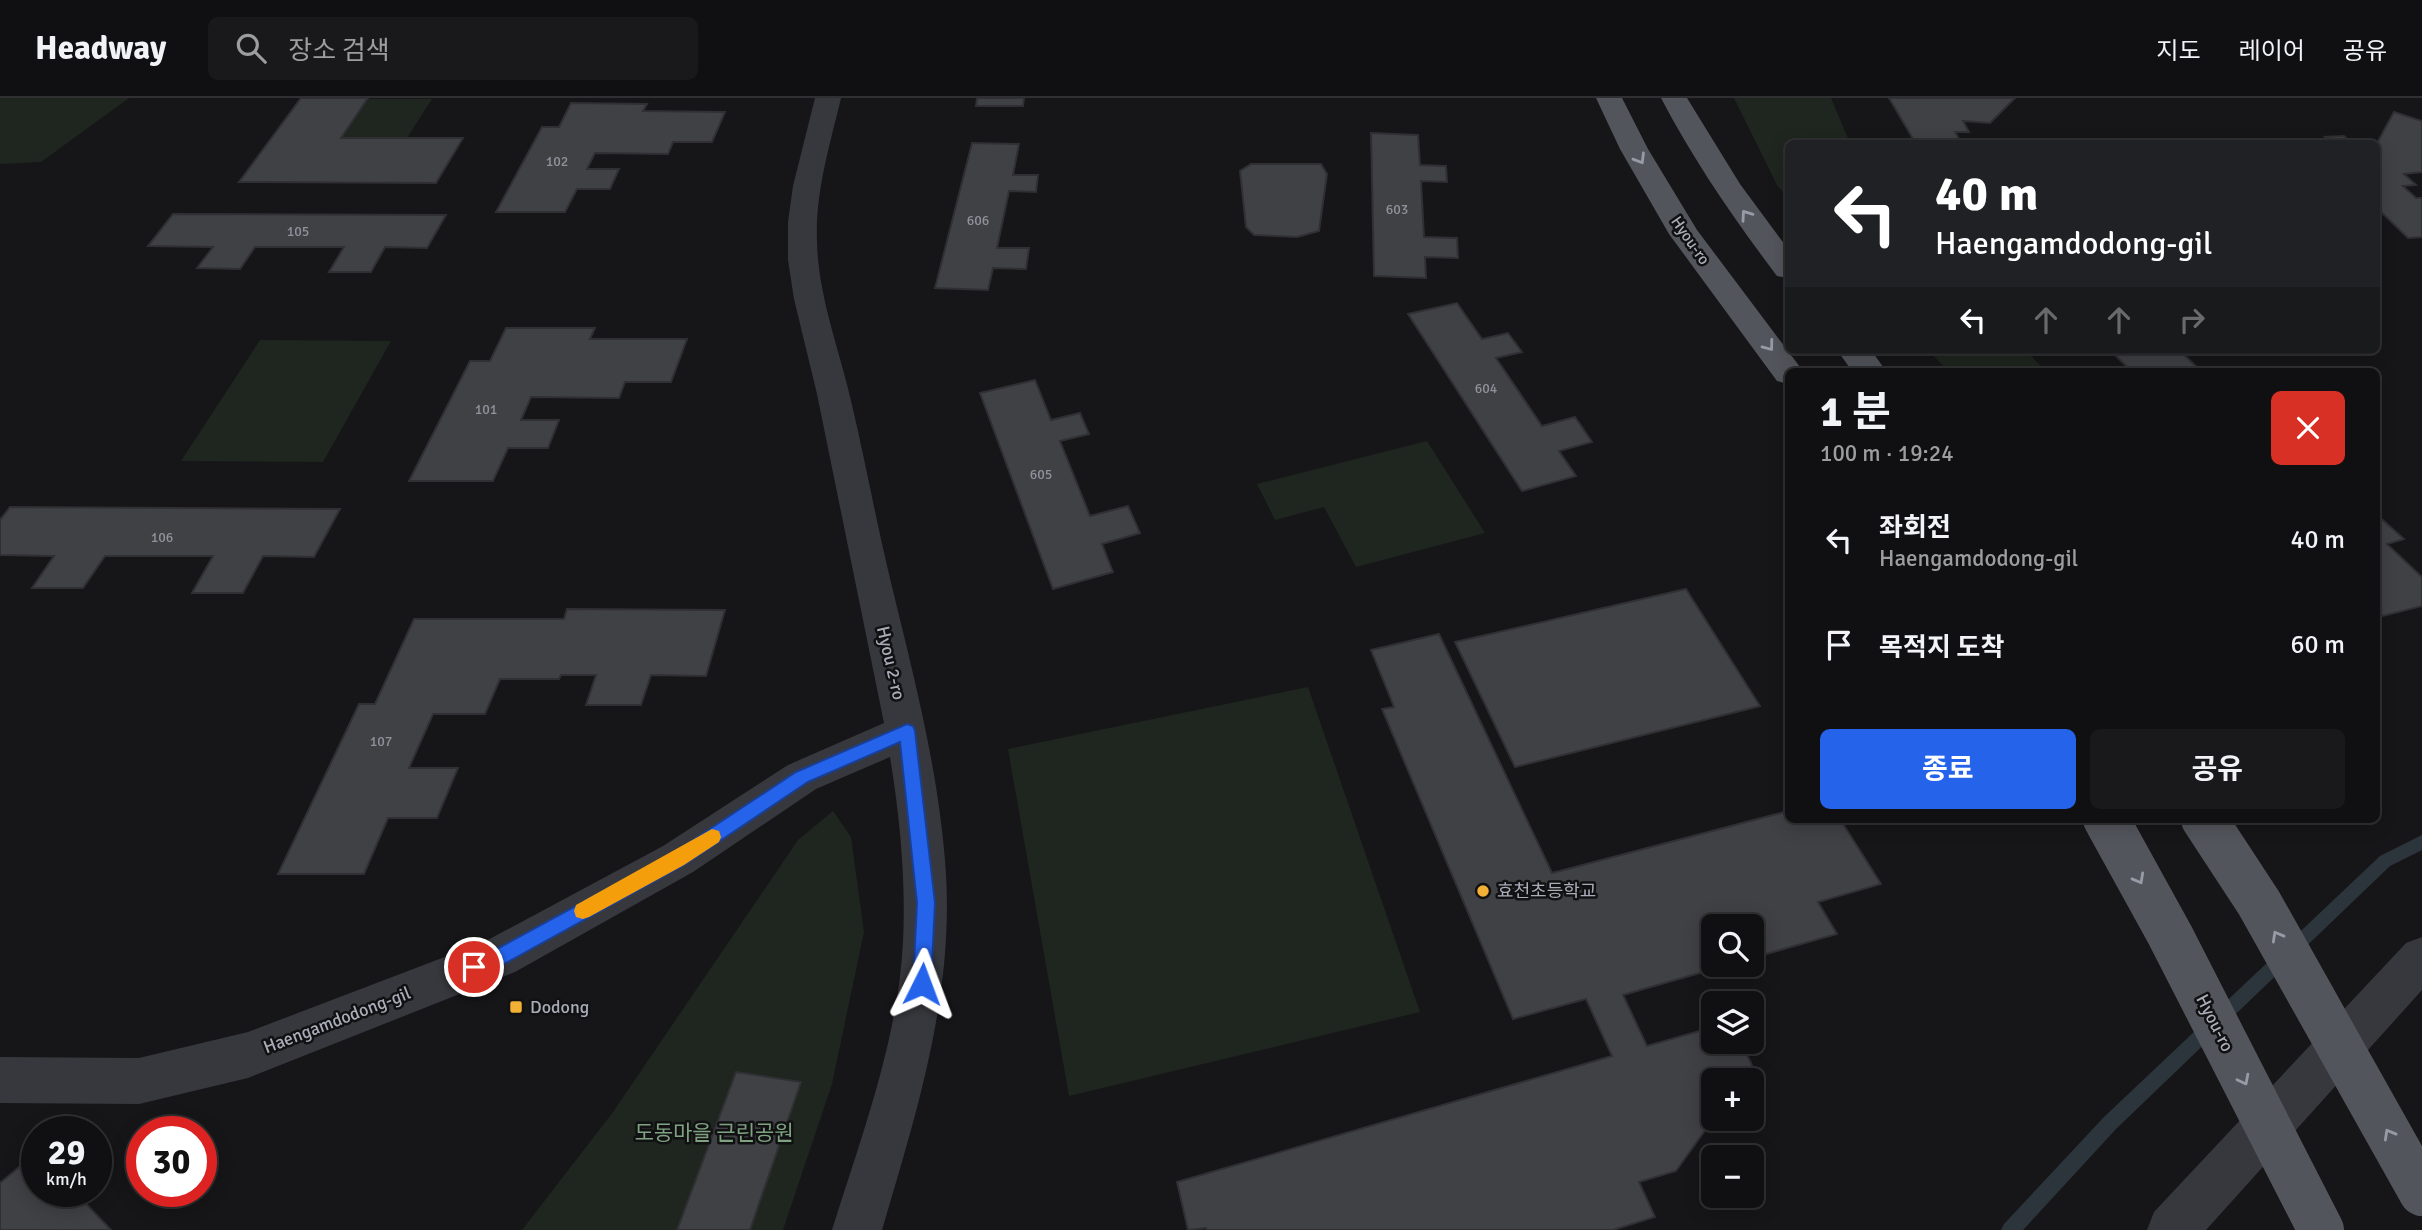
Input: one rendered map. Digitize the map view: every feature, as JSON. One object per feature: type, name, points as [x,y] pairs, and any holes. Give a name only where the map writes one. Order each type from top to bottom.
[{"type":"main road","name":"Hyou-ro","points":[[1609,98],[1633,149],[1684,234],[1785,369]]},
{"type":"main road","points":[[1674,98],[1694,137],[1749,220],[1785,265]]},
{"type":"main road","points":[[1856,354],[1868,368]]},
{"type":"main road","name":"Hyou-ro","points":[[2108,823],[2170,935],[2321,1230]]},
{"type":"main road","points":[[2207,823],[2259,903],[2422,1194]]},
{"type":"street","name":"Hyou 2-ro","points":[[828,98],[808,171],[802,241],[814,327],[832,393],[850,485],[907,731],[926,903],[922,984],[895,1106],[857,1230]]},
{"type":"street","name":"Haengamdodong-gil","points":[[0,1081],[139,1081],[248,1055],[499,957],[678,859],[802,777],[907,731]]},
{"type":"street","points":[[2172,1230],[2422,958]]},
{"type":"green space","points":[[0,98],[129,98],[41,162],[0,164]]},
{"type":"green space","points":[[1734,98],[1831,98],[1849,140],[1785,140],[1785,194],[1777,185]]},
{"type":"green space","points":[[368,99],[432,99],[407,138],[341,138]]},
{"type":"green space","points":[[260,340],[391,341],[323,462],[181,461]]},
{"type":"green space","points":[[1932,354],[2030,354],[2042,368],[1945,368]]},
{"type":"green space","points":[[1427,441],[1485,533],[1356,567],[1324,507],[1275,520],[1257,484]]},
{"type":"green space","points":[[1308,687],[1420,1012],[1069,1096],[1008,749]]},
{"type":"green space","name":"도동마을 근린공원","points":[[833,811],[851,837],[864,932],[832,1084],[783,1230],[522,1230],[613,1112],[798,840]]},
{"type":"building","points":[[301,98],[368,98],[341,138],[463,138],[436,183],[239,182]]},
{"type":"building","points":[[977,98],[1024,98],[1023,106],[976,106]]},
{"type":"building","points":[[1889,98],[2015,98],[1990,123],[1963,121],[1969,132],[1955,132],[1960,140],[1914,140]]},
{"type":"building","points":[[571,103],[647,104],[643,111],[725,112],[712,142],[673,142],[668,154],[595,153],[587,169],[619,169],[610,189],[577,189],[565,212],[496,212],[542,127],[559,127]]},
{"type":"building","points":[[2394,112],[2422,121],[2422,172],[2404,174],[2416,185],[2403,186],[2416,198],[2422,198],[2422,237],[2408,238],[2380,211],[2379,140]]},
{"type":"building","points":[[1371,133],[1418,135],[1420,165],[1446,166],[1447,182],[1421,181],[1424,237],[1457,238],[1458,258],[1425,257],[1426,278],[1374,276]]},
{"type":"building","points":[[2344,136],[2348,140],[2328,140],[2325,137]]},
{"type":"building","points":[[972,143],[1019,144],[1013,175],[1038,175],[1036,192],[1009,191],[997,248],[1029,248],[1026,269],[993,268],[988,290],[935,288]]},
{"type":"building","points":[[1251,164],[1321,164],[1327,174],[1319,231],[1297,237],[1254,235],[1246,227],[1240,171]]},
{"type":"building","points":[[173,214],[446,215],[427,248],[385,247],[371,272],[329,272],[344,247],[255,247],[240,269],[197,268],[213,247],[148,246]]},
{"type":"building","points":[[1457,303],[1482,339],[1508,333],[1522,352],[1496,358],[1542,426],[1575,417],[1592,442],[1559,451],[1576,476],[1522,491],[1408,314]]},
{"type":"building","points":[[506,328],[595,328],[590,339],[687,339],[671,382],[625,382],[619,398],[531,397],[521,420],[559,420],[548,448],[508,448],[493,481],[409,481],[470,361],[490,361]]},
{"type":"building","points":[[2114,354],[2183,354],[2198,368],[2128,368]]},
{"type":"building","points":[[1035,380],[1051,420],[1080,413],[1089,434],[1060,441],[1090,516],[1128,506],[1140,533],[1102,544],[1113,572],[1053,589],[980,393]]},
{"type":"building","points":[[10,507],[340,509],[314,557],[263,556],[243,593],[192,593],[213,556],[105,556],[83,588],[32,588],[54,556],[0,555],[0,520]]},
{"type":"building","points":[[2380,518],[2404,539],[2387,544],[2422,577],[2422,606],[2383,616],[2380,613]]},
{"type":"building","points":[[1686,589],[1760,706],[1515,767],[1455,642]]},
{"type":"building","points":[[567,609],[725,610],[706,676],[651,675],[641,705],[586,705],[596,675],[561,675],[559,679],[500,679],[485,714],[433,714],[409,768],[458,768],[437,818],[388,818],[364,874],[278,874],[359,704],[375,704],[414,619],[564,619]]},
{"type":"building","points":[[1439,634],[1552,873],[1785,812],[1785,823],[1843,823],[1881,884],[1818,902],[1837,934],[1764,955],[1764,914],[1701,914],[1701,973],[1623,995],[1647,1046],[1701,1030],[1701,1054],[1746,1054],[1752,1065],[1750,1068],[1701,1068],[1701,1131],[1705,1131],[1676,1171],[1639,1182],[1655,1217],[1613,1230],[1188,1230],[1177,1182],[1612,1056],[1586,999],[1513,1019],[1382,709],[1394,707],[1371,650]]},
{"type":"building","points":[[736,1072],[801,1082],[750,1230],[677,1230]]},
{"type":"building","points":[[21,1165],[21,1207],[89,1207],[111,1230],[0,1230],[0,1183]]},
{"type":"waterway","points":[[2010,1230],[2110,1123],[2385,861],[2422,842]]},
{"type":"slow traffic","points":[[583,911],[678,859],[712,837]]},
{"type":"place","name":"효천초등학교","points":[[1483,891]]},
{"type":"place","name":"Dodong","points":[[516,1007]]},
{"type":"route","points":[[474,967],[499,957],[678,859],[802,777],[907,731],[926,903],[922,984]]}]
